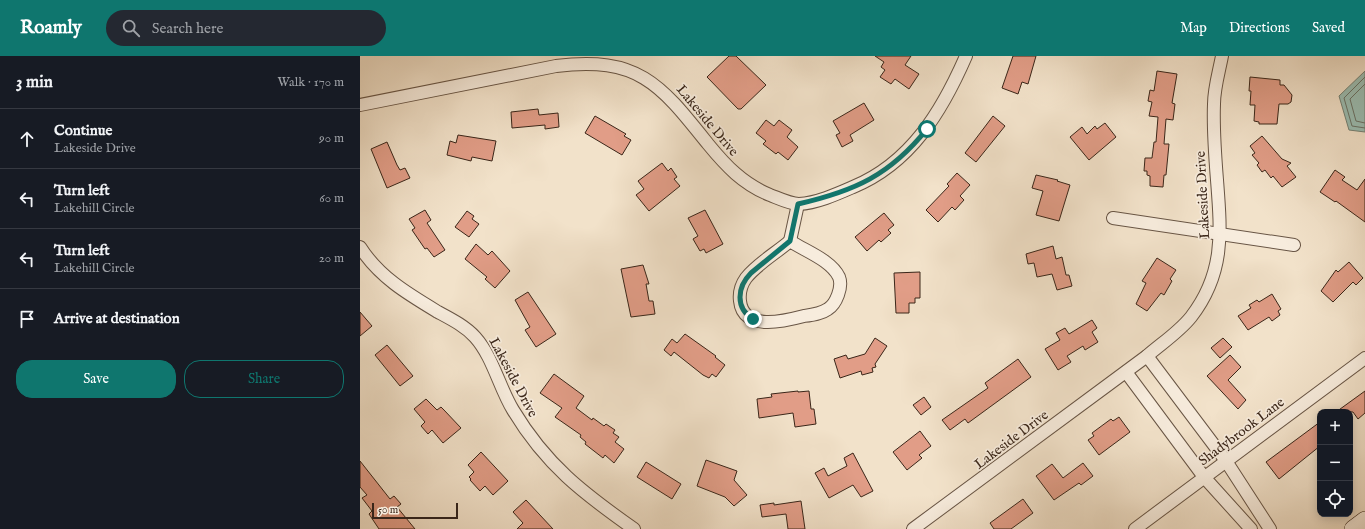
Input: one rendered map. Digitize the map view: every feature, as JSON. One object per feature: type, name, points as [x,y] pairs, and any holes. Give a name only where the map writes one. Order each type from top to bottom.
[{"type":"main road","points":[[1353,529],[1365,520]]},
{"type":"street","points":[[790,241],[832,268],[839,277],[840,286],[838,296],[832,306],[822,312],[790,320],[766,323],[753,319],[744,312],[740,303],[740,290],[751,273],[790,241],[798,204],[817,200],[857,186],[876,177],[894,164],[911,149],[927,129],[954,83],[966,56]]},
{"type":"street","name":"Lakeside Drive","points":[[913,529],[1148,356],[1179,330],[1202,300],[1211,281],[1217,262],[1221,233],[1215,161],[1214,104],[1222,56]]},
{"type":"street","name":"Lakeside Drive","points":[[360,105],[556,66],[581,63],[618,67],[636,73],[665,92],[725,165],[739,178],[764,192],[798,204]]},
{"type":"street","points":[[1113,218],[1294,245]]},
{"type":"street","name":"Lakeside Drive","points":[[360,247],[386,278],[404,292],[459,324],[476,338],[494,370],[510,406],[536,445],[569,480],[634,529]]},
{"type":"street","points":[[1148,356],[1226,461],[1270,529]]},
{"type":"street","name":"Shadybrook Lane","points":[[1135,529],[1365,358]]},
{"type":"street","points":[[1126,372],[1204,477],[1251,529]]},
{"type":"water","points":[[1365,71],[1365,132],[1349,130],[1339,96]]},
{"type":"building","points":[[729,56],[736,56],[766,85],[741,109],[738,109],[707,77]]},
{"type":"building","points":[[875,56],[911,56],[905,65],[919,74],[909,89],[895,79],[891,84],[880,77],[885,70],[881,67],[884,62]]},
{"type":"building","points":[[1013,56],[1036,56],[1028,84],[1022,82],[1018,94],[1002,88]]},
{"type":"building","points":[[1157,71],[1177,74],[1172,103],[1175,104],[1173,120],[1166,119],[1164,144],[1169,144],[1166,175],[1164,175],[1163,187],[1150,186],[1150,176],[1147,175],[1147,171],[1144,171],[1145,158],[1152,158],[1154,142],[1156,142],[1158,117],[1149,116],[1152,102],[1148,101],[1150,90],[1154,91]]},
{"type":"building","points":[[1250,77],[1280,80],[1280,85],[1284,85],[1292,95],[1291,102],[1288,104],[1279,104],[1277,124],[1259,124],[1259,122],[1254,121],[1255,105],[1250,105]]},
{"type":"building","points":[[864,103],[874,120],[850,135],[853,141],[842,147],[836,135],[840,133],[833,121]]},
{"type":"building","points":[[538,109],[539,115],[558,113],[559,127],[545,129],[545,125],[512,128],[511,112]]},
{"type":"building","points":[[595,116],[626,134],[624,136],[631,140],[622,155],[585,133]]},
{"type":"building","points":[[993,116],[1005,126],[976,162],[965,153]]},
{"type":"building","points":[[766,120],[774,126],[779,120],[792,130],[787,137],[798,147],[788,160],[778,152],[776,154],[763,144],[766,141],[756,133]]},
{"type":"building","points":[[1105,123],[1116,137],[1089,160],[1070,137],[1082,127],[1087,134],[1095,126],[1097,129]]},
{"type":"building","points":[[458,135],[496,141],[492,161],[472,157],[471,161],[447,155],[450,141],[456,143]]},
{"type":"building","points":[[1262,136],[1282,159],[1291,163],[1287,166],[1296,177],[1282,187],[1273,176],[1271,178],[1265,170],[1262,172],[1257,165],[1259,163],[1252,155],[1255,153],[1250,146]]},
{"type":"building","points":[[387,142],[400,170],[405,168],[410,178],[387,188],[371,149]]},
{"type":"building","points":[[662,163],[668,171],[671,168],[677,177],[674,179],[680,186],[649,211],[636,195],[644,189],[638,181]]},
{"type":"building","points":[[1335,170],[1345,177],[1342,180],[1357,190],[1365,179],[1365,222],[1336,201],[1335,202],[1320,192]]},
{"type":"building","points":[[957,173],[970,185],[960,196],[964,200],[955,210],[952,207],[938,222],[926,210],[949,186],[947,184]]},
{"type":"building","points":[[1036,175],[1058,180],[1057,181],[1070,185],[1059,221],[1036,215],[1043,191],[1032,188]]},
{"type":"building","points":[[425,210],[431,220],[427,223],[445,250],[434,257],[427,248],[425,249],[412,230],[415,228],[409,219]]},
{"type":"building","points":[[705,210],[723,244],[706,253],[704,249],[700,251],[693,239],[698,236],[688,218]]},
{"type":"building","points":[[467,211],[474,216],[472,219],[479,224],[469,237],[455,227]]},
{"type":"building","points":[[884,213],[894,225],[888,230],[891,233],[881,242],[879,240],[867,251],[855,237]]},
{"type":"building","points":[[476,244],[488,255],[492,251],[510,271],[495,288],[485,279],[487,277],[465,259]]},
{"type":"building","points":[[1053,246],[1056,259],[1062,257],[1066,275],[1069,275],[1072,286],[1057,290],[1052,274],[1037,277],[1034,263],[1028,264],[1026,254]]},
{"type":"building","points":[[1157,258],[1176,270],[1170,279],[1172,281],[1164,295],[1161,293],[1147,311],[1136,304],[1146,283],[1142,281]]},
{"type":"building","points":[[1349,262],[1363,278],[1356,285],[1353,282],[1333,302],[1321,291],[1336,270],[1338,272]]},
{"type":"building","points":[[643,265],[649,284],[646,284],[649,301],[653,301],[655,314],[631,317],[621,269]]},
{"type":"building","points":[[920,272],[920,298],[915,298],[915,303],[909,303],[909,313],[896,313],[894,273]]},
{"type":"building","points":[[528,292],[556,334],[536,347],[525,330],[530,327],[515,300]]},
{"type":"building","points":[[1272,294],[1281,309],[1278,311],[1280,315],[1272,321],[1269,317],[1248,330],[1238,316],[1251,308],[1249,305],[1257,300],[1259,302]]},
{"type":"building","points":[[360,312],[372,326],[360,336]]},
{"type":"building","points":[[1092,320],[1097,328],[1092,332],[1098,342],[1085,350],[1083,346],[1067,356],[1071,362],[1058,370],[1045,349],[1060,340],[1056,333],[1065,328],[1069,334]]},
{"type":"building","points":[[685,334],[716,356],[715,357],[725,365],[716,377],[712,374],[709,378],[703,375],[674,352],[671,356],[664,350],[672,339],[677,343]]},
{"type":"building","points":[[875,338],[887,346],[875,364],[876,367],[872,368],[873,372],[862,375],[861,371],[840,378],[834,359],[846,355],[848,359],[865,354]]},
{"type":"building","points":[[1223,338],[1232,347],[1220,358],[1211,348]]},
{"type":"building","points":[[387,345],[413,376],[400,386],[375,355]]},
{"type":"building","points":[[1230,355],[1241,367],[1228,380],[1246,400],[1238,409],[1207,376]]},
{"type":"building","points":[[1018,359],[1031,377],[968,423],[965,419],[950,430],[942,420],[988,388],[985,383]]},
{"type":"building","points":[[554,374],[584,396],[576,408],[592,420],[593,418],[604,426],[606,424],[615,430],[613,433],[619,437],[615,442],[624,449],[614,463],[605,455],[603,458],[585,444],[586,442],[580,437],[581,435],[555,417],[562,408],[540,393]]},
{"type":"building","points":[[809,391],[811,409],[814,409],[816,424],[795,427],[793,413],[759,418],[757,399],[772,397],[771,394]]},
{"type":"building","points":[[1365,391],[1365,413],[1358,419],[1353,412],[1353,409],[1340,409]]},
{"type":"building","points":[[924,397],[931,407],[921,415],[913,405]]},
{"type":"building","points":[[426,399],[437,410],[441,407],[461,428],[443,443],[432,430],[428,434],[421,426],[425,422],[414,409]]},
{"type":"building","points":[[1119,417],[1130,432],[1099,455],[1088,440],[1094,436],[1092,433],[1111,419],[1113,421]]},
{"type":"building","points":[[1317,424],[1317,448],[1279,479],[1266,462]]},
{"type":"building","points":[[920,431],[931,446],[919,455],[922,458],[907,470],[893,452]]},
{"type":"building","points":[[481,452],[508,481],[493,495],[485,486],[480,491],[469,477],[474,472],[468,465]]},
{"type":"building","points":[[853,453],[873,491],[861,497],[853,485],[829,498],[815,473],[824,468],[828,476],[847,466],[844,458]]},
{"type":"building","points":[[706,460],[737,471],[734,480],[747,495],[734,506],[725,497],[697,486]]},
{"type":"building","points":[[360,461],[390,499],[394,496],[401,504],[397,507],[415,529],[379,529],[369,514],[372,511],[362,498],[367,495],[360,487]]},
{"type":"building","points":[[646,462],[681,484],[672,499],[637,477]]},
{"type":"building","points":[[1083,463],[1093,476],[1081,485],[1079,483],[1054,500],[1036,476],[1052,464],[1063,478]]},
{"type":"building","points":[[1023,499],[1033,513],[1011,529],[994,529],[990,523]]},
{"type":"building","points":[[526,500],[553,529],[517,529],[523,523],[513,512]]},
{"type":"building","points":[[801,501],[805,529],[788,529],[786,514],[762,517],[760,505],[774,503],[774,505]]},
{"type":"route","points":[[753,319],[744,312],[740,303],[740,290],[746,278],[751,273],[790,241],[798,204],[839,193],[876,177],[911,149],[927,129]]}]
